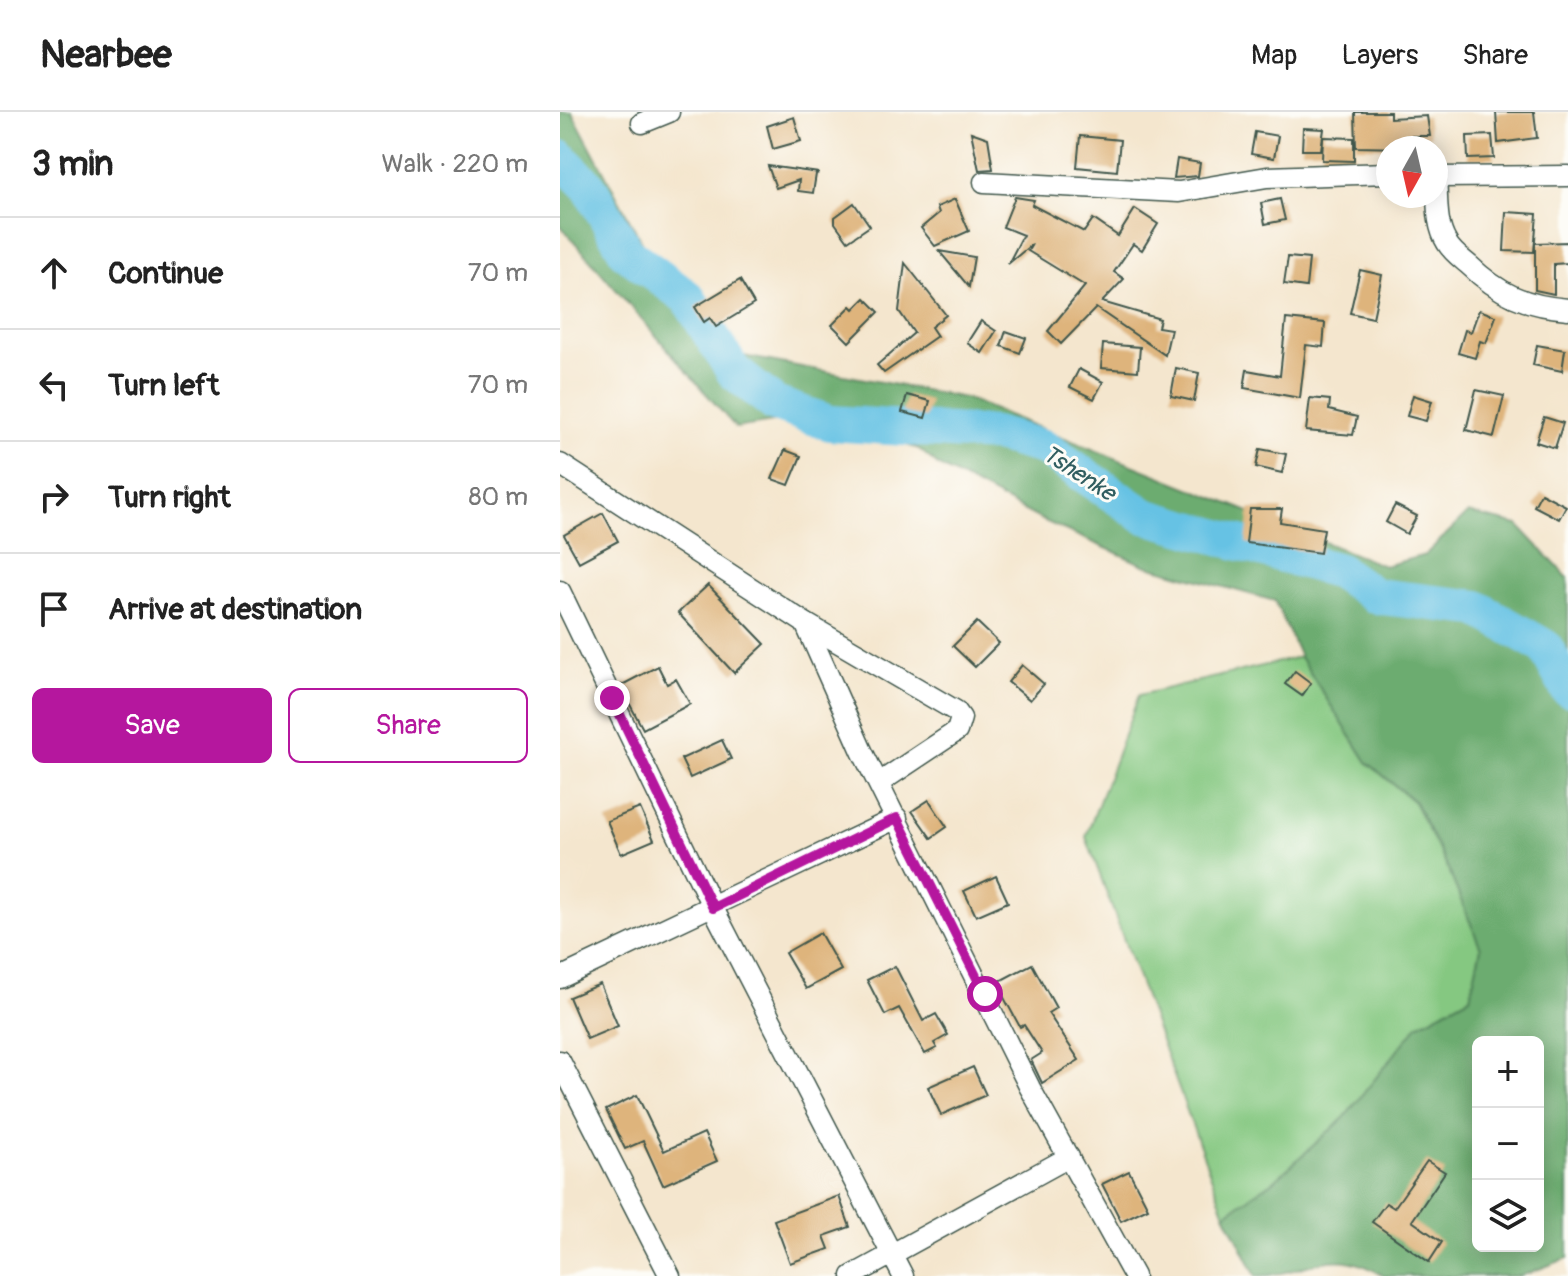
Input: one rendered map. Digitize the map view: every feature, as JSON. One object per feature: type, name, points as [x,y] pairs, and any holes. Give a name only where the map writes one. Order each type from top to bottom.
[{"type":"street","points":[[642,123],[669,112]]},
{"type":"street","points":[[984,182],[1179,192],[1267,177],[1376,173]]},
{"type":"street","points":[[1448,177],[1568,176]]},
{"type":"street","points":[[1438,208],[1439,222],[1448,244],[1490,286],[1524,303],[1568,309]]},
{"type":"street","points":[[560,464],[805,623],[956,711],[961,718],[957,731],[879,783]]},
{"type":"street","points":[[560,591],[713,908],[903,1276]]},
{"type":"street","points":[[805,623],[879,783],[1030,1088],[1134,1276]]},
{"type":"street","points":[[560,978],[897,818]]},
{"type":"street","points":[[560,1061],[670,1276]]},
{"type":"street","points":[[852,1276],[1069,1157]]},
{"type":"green space","points":[[560,112],[572,112],[674,303],[728,353],[965,398],[1384,566],[1425,555],[1468,513],[1518,525],[1568,578],[1568,1258],[1521,1276],[1384,1276],[1348,1261],[1333,1261],[1274,1275],[1256,1276],[1225,1214],[1274,1181],[1344,1118],[1418,1025],[1470,997],[1481,948],[1447,866],[1415,802],[1367,762],[1300,657],[1275,601],[1144,565],[1040,519],[939,466],[919,449],[791,419],[736,428],[560,225]]},
{"type":"green space","points":[[1300,657],[1367,762],[1414,802],[1447,866],[1481,948],[1470,997],[1418,1025],[1344,1118],[1274,1181],[1225,1214],[1086,837],[1139,695]]},
{"type":"building","points":[[1355,112],[1390,112],[1390,118],[1427,116],[1430,136],[1376,136],[1376,147],[1356,147]]},
{"type":"building","points":[[1496,112],[1534,112],[1537,138],[1498,143]]},
{"type":"building","points":[[794,117],[801,141],[773,149],[767,126]]},
{"type":"building","points":[[1303,128],[1324,129],[1321,150],[1302,150]]},
{"type":"building","points":[[971,132],[988,138],[993,169],[979,170]]},
{"type":"building","points":[[1255,132],[1278,136],[1274,158],[1251,154]]},
{"type":"building","points":[[1492,135],[1494,158],[1468,159],[1467,136]]},
{"type":"building","points":[[1080,136],[1120,140],[1117,171],[1077,167]]},
{"type":"building","points":[[1323,137],[1354,138],[1354,161],[1322,160]]},
{"type":"building","points":[[1177,159],[1200,163],[1198,176],[1174,178]]},
{"type":"building","points":[[768,166],[819,173],[816,174],[813,193],[798,191],[799,180],[776,188]]},
{"type":"building","points":[[1015,197],[1034,200],[1032,205],[1084,232],[1093,219],[1118,236],[1135,209],[1158,224],[1142,250],[1133,244],[1114,272],[1124,279],[1102,302],[1160,319],[1158,327],[1171,329],[1165,355],[1096,308],[1061,344],[1048,331],[1085,286],[1028,251],[1032,244],[1008,264],[1023,235],[1003,227]]},
{"type":"building","points":[[955,199],[969,231],[935,246],[921,228],[939,213],[937,207]]},
{"type":"building","points":[[1280,199],[1285,220],[1265,224],[1261,203]]},
{"type":"building","points":[[854,203],[870,226],[848,241],[835,223],[835,217]]},
{"type":"building","points":[[1506,212],[1537,214],[1534,252],[1504,251]]},
{"type":"building","points":[[1568,242],[1568,263],[1554,264],[1554,294],[1535,290],[1535,243]]},
{"type":"building","points":[[939,251],[974,257],[969,287]]},
{"type":"building","points":[[1288,257],[1309,259],[1306,287],[1284,284]]},
{"type":"building","points":[[905,263],[946,315],[931,327],[937,336],[884,373],[877,365],[914,333],[899,311]]},
{"type":"building","points":[[1360,270],[1382,275],[1373,318],[1350,313]]},
{"type":"building","points":[[740,280],[754,304],[716,327],[710,318],[704,322],[695,307]]},
{"type":"building","points":[[865,298],[879,312],[849,342],[832,325],[851,306],[854,309]]},
{"type":"building","points":[[1479,310],[1496,316],[1486,343],[1480,341],[1475,358],[1458,353],[1465,330],[1471,332]]},
{"type":"building","points":[[1286,319],[1325,323],[1323,347],[1306,345],[1300,398],[1244,388],[1247,370],[1280,376]]},
{"type":"building","points":[[981,321],[996,331],[982,353],[967,343]]},
{"type":"building","points":[[1006,331],[1026,338],[1020,353],[1001,346]]},
{"type":"building","points":[[1103,344],[1140,347],[1138,371],[1101,368]]},
{"type":"building","points":[[1537,345],[1565,350],[1562,371],[1533,365]]},
{"type":"building","points":[[1176,368],[1199,373],[1194,401],[1171,396]]},
{"type":"building","points":[[1079,369],[1103,382],[1094,399],[1070,387]]},
{"type":"building","points":[[1476,390],[1504,396],[1494,437],[1466,430]]},
{"type":"building","points":[[907,395],[930,401],[925,418],[902,412]]},
{"type":"building","points":[[1413,395],[1432,401],[1426,421],[1407,416]]},
{"type":"building","points":[[1310,398],[1330,400],[1329,410],[1357,417],[1353,435],[1306,431]]},
{"type":"building","points":[[1544,417],[1563,423],[1555,448],[1536,442]]},
{"type":"building","points":[[1260,449],[1286,454],[1282,473],[1256,467]]},
{"type":"building","points":[[785,450],[801,456],[789,485],[772,479]]},
{"type":"building","points":[[1541,493],[1566,506],[1559,519],[1534,506]]},
{"type":"building","points":[[1395,505],[1417,516],[1407,534],[1386,522]]},
{"type":"building","points":[[1250,509],[1282,509],[1280,522],[1324,529],[1320,553],[1246,543]]},
{"type":"building","points":[[603,513],[618,541],[579,562],[564,535]]},
{"type":"building","points":[[708,585],[765,644],[734,673],[678,613]]},
{"type":"building","points":[[977,622],[999,643],[975,667],[953,646]]},
{"type":"building","points":[[1022,665],[1044,684],[1030,700],[1008,682]]},
{"type":"building","points":[[658,666],[667,684],[676,679],[690,704],[643,729],[620,686]]},
{"type":"building","points":[[1295,671],[1311,683],[1302,696],[1285,684]]},
{"type":"building","points":[[722,740],[731,759],[690,778],[681,759]]},
{"type":"building","points":[[929,800],[947,827],[931,838],[912,811]]},
{"type":"building","points":[[640,808],[654,840],[621,854],[607,821]]},
{"type":"building","points":[[996,876],[1008,902],[976,916],[964,891]]},
{"type":"building","points":[[820,933],[841,970],[806,989],[785,953]]},
{"type":"building","points":[[1032,964],[1056,1008],[1048,1013],[1079,1060],[1042,1083],[1031,1060],[1042,1053],[1024,1025],[1020,1027],[996,983]]},
{"type":"building","points":[[895,966],[923,1021],[936,1014],[948,1035],[934,1043],[937,1048],[925,1054],[899,1008],[885,1015],[867,980]]},
{"type":"building","points":[[600,984],[618,1026],[587,1039],[569,997]]},
{"type":"building","points":[[973,1067],[986,1095],[941,1115],[928,1087]]},
{"type":"building","points":[[637,1095],[664,1151],[704,1133],[717,1161],[663,1185],[643,1141],[625,1149],[606,1110]]},
{"type":"building","points":[[1427,1161],[1445,1172],[1412,1221],[1442,1242],[1429,1262],[1372,1222],[1386,1203],[1394,1208]]},
{"type":"building","points":[[1129,1171],[1148,1208],[1121,1221],[1102,1184]]},
{"type":"building","points":[[839,1196],[850,1227],[824,1236],[829,1249],[790,1263],[774,1220]]},
{"type":"waterway","name":"Tshenke","points":[[560,158],[589,187],[627,253],[688,298],[734,372],[775,404],[830,423],[995,434],[1043,447],[1145,516],[1339,571],[1375,596],[1477,608],[1545,647],[1568,689]]},
{"type":"route","points":[[612,698],[713,908],[897,818],[985,994]]}]
